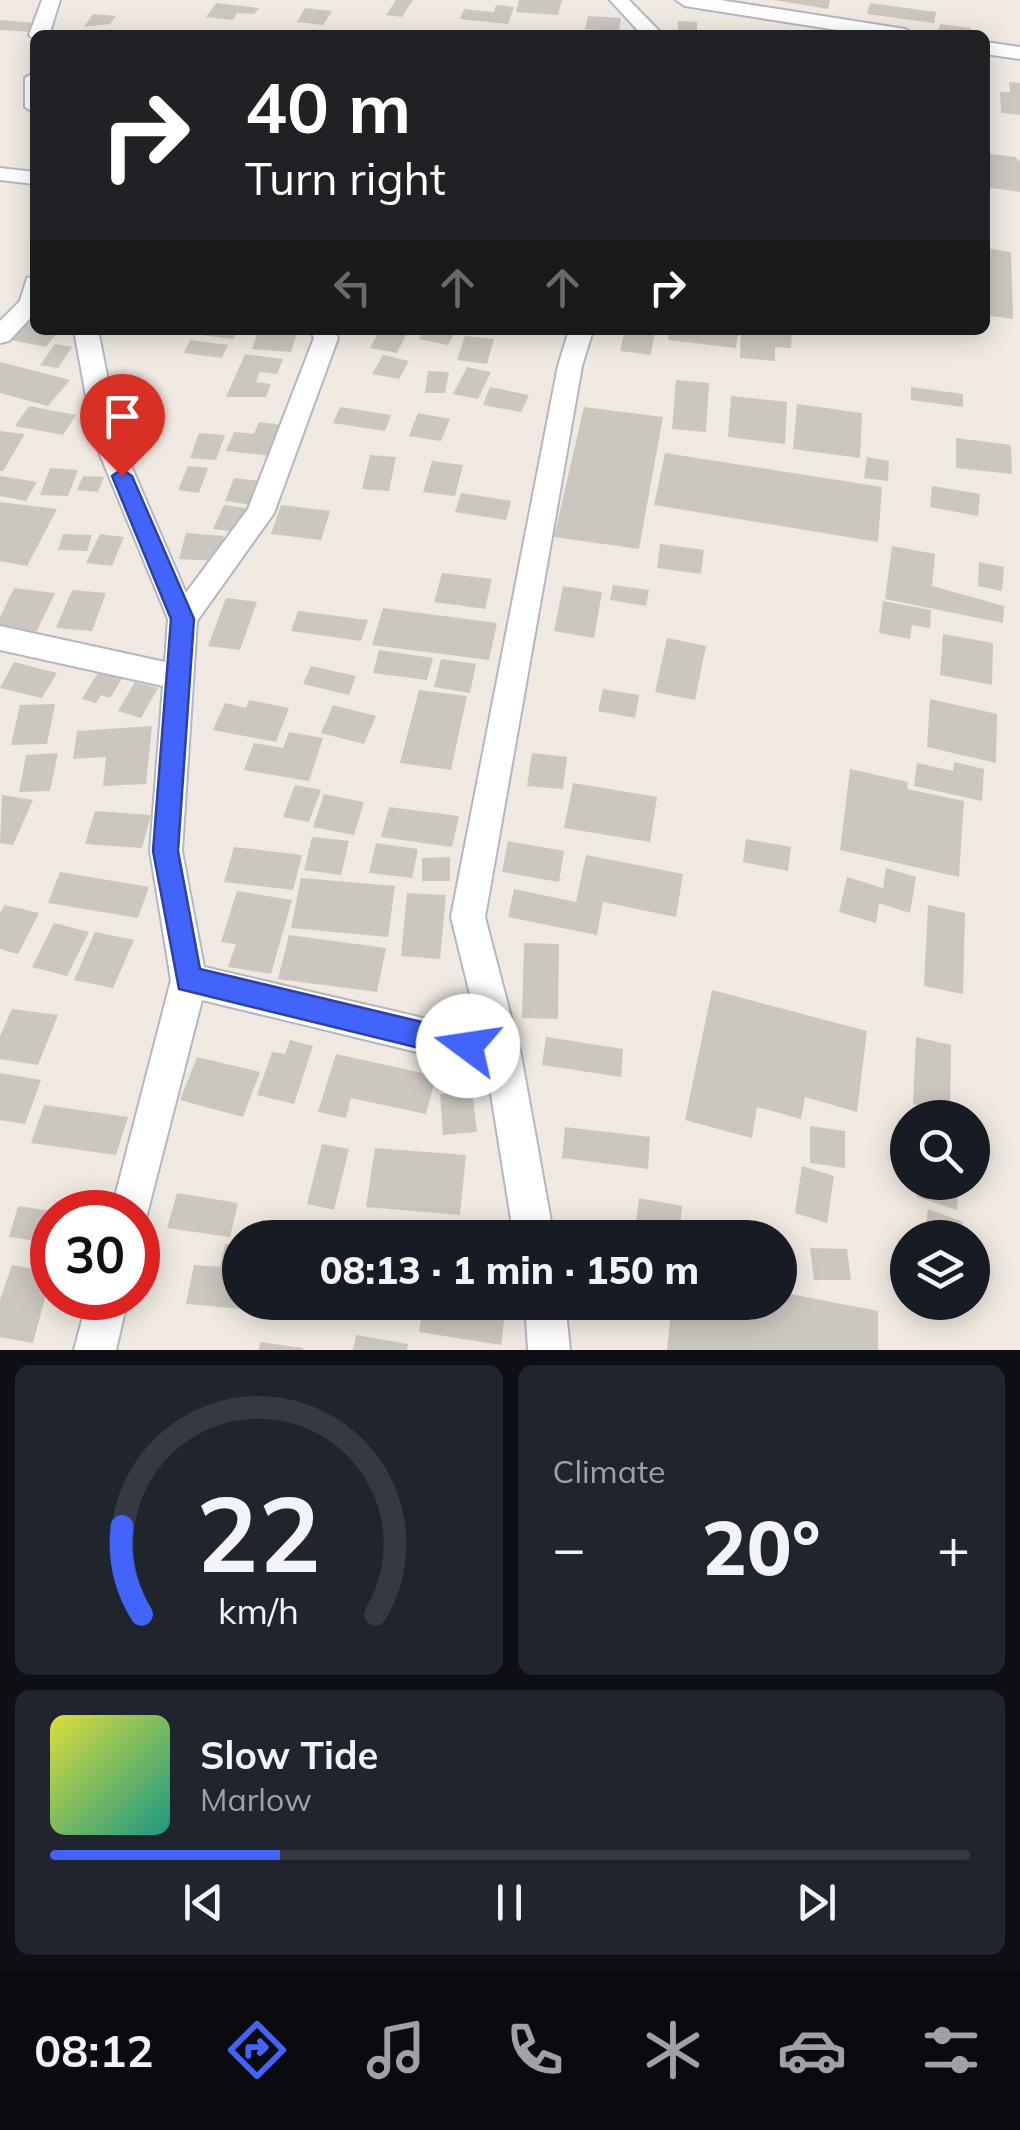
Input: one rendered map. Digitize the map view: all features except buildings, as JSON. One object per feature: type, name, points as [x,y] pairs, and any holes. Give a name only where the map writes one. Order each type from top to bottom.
[{"type":"street","points":[[40,30],[51,0]]},
{"type":"street","points":[[620,0],[648,30]]},
{"type":"street","points":[[684,0],[874,30]]},
{"type":"street","points":[[990,49],[1020,53]]},
{"type":"street","points":[[0,174],[30,177]]},
{"type":"street","points":[[0,335],[30,301]]},
{"type":"street","points":[[87,335],[107,440],[182,619],[166,851],[189,980],[136,1190]]},
{"type":"street","points":[[182,619],[260,513],[324,335]]},
{"type":"street","points":[[531,1220],[503,1055],[468,917],[570,366],[579,335]]},
{"type":"street","points":[[0,638],[178,677]]},
{"type":"street","points":[[189,980],[503,1055]]},
{"type":"street","points":[[95,1350],[102,1320]]},
{"type":"street","points":[[546,1320],[549,1350]]},
{"type":"route","points":[[122,476],[182,619],[166,851],[189,980],[468,1046]]}]
